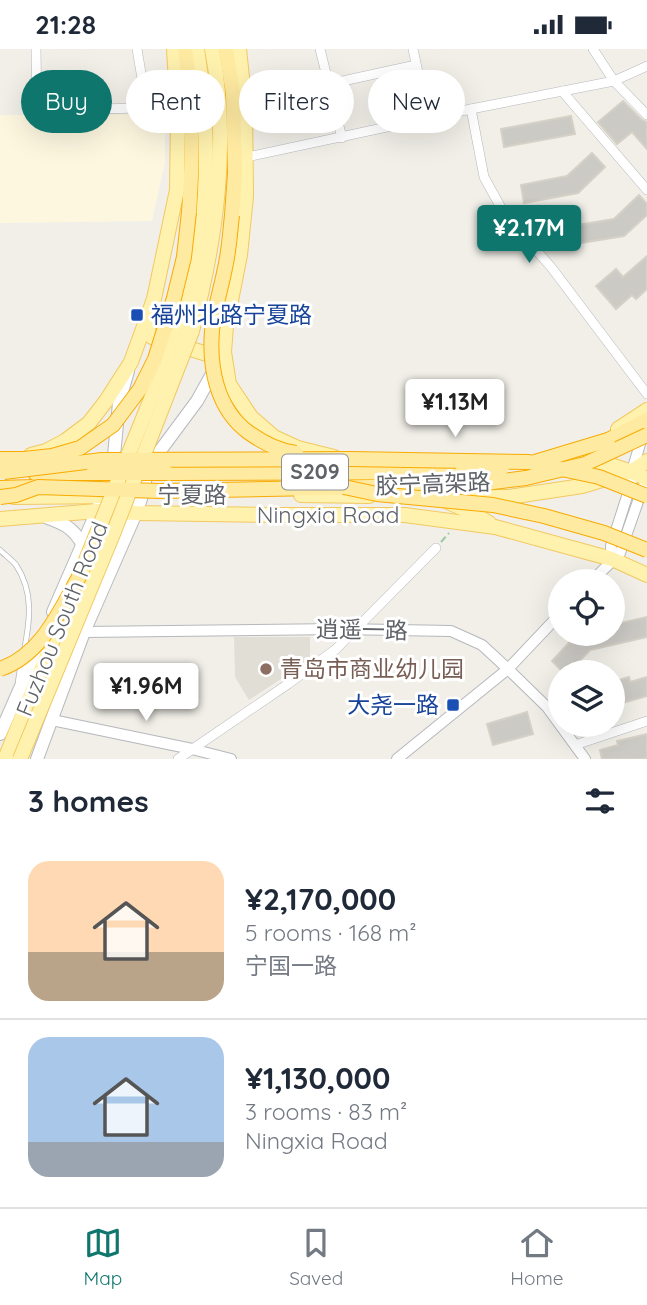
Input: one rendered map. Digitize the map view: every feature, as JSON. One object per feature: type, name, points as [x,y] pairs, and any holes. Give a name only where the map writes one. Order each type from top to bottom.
[{"type":"highway","points":[[1,466],[80,448],[113,425],[140,389],[155,359],[184,257],[190,212],[192,134],[185,49]]},
{"type":"highway","points":[[226,49],[233,94],[235,173],[226,265],[212,330],[211,364],[220,398],[239,425],[258,440],[286,452],[353,462]]},
{"type":"highway","name":"胶宁高架路","points":[[1,466],[93,474],[462,472],[517,467],[608,440],[647,421]]},
{"type":"highway","name":"胶宁高架路","points":[[0,488],[160,491],[470,485],[526,478],[585,464],[647,435]]},
{"type":"highway","points":[[1,466],[175,459],[529,461],[599,477],[647,496]]},
{"type":"highway","points":[[0,497],[16,495],[38,487]]},
{"type":"highway","points":[[344,487],[377,494],[493,505],[604,533],[647,550]]},
{"type":"highway","points":[[0,669],[21,660],[45,635],[80,575]]},
{"type":"main road","points":[[174,49],[175,70]]},
{"type":"main road","points":[[186,330],[204,200],[204,109],[197,49]]},
{"type":"main road","points":[[186,330],[210,255],[218,197],[219,110],[212,49]]},
{"type":"main road","points":[[239,49],[246,106],[246,196],[240,255],[226,326],[224,352],[229,384],[251,417],[274,437],[298,448],[353,462],[389,454]]},
{"type":"main road","points":[[0,734],[103,496],[116,473],[119,403],[154,299],[177,190],[178,133]]},
{"type":"main road","points":[[150,310],[147,327],[152,337],[207,354],[220,355],[224,352]]},
{"type":"main road","name":"Fuzhou South Road","points":[[5,759],[80,575],[116,473],[186,330]]},
{"type":"main road","name":"Fuzhou South Road","points":[[20,759],[135,480],[186,330]]},
{"type":"main road","points":[[37,759],[84,632],[136,513],[148,467],[197,401],[224,352]]},
{"type":"main road","points":[[1,466],[65,442],[89,423],[131,362]]},
{"type":"main road","points":[[1,466],[116,473],[148,467],[353,462],[475,464],[564,449],[622,427],[647,410]]},
{"type":"main road","points":[[328,455],[577,458],[632,471],[647,481]]},
{"type":"main road","name":"宁夏路","points":[[0,497],[509,497],[582,487],[632,471],[647,461]]},
{"type":"main road","points":[[437,496],[495,527]]},
{"type":"main road","name":"Ningxia Road","points":[[0,519],[97,511],[405,515],[495,527],[612,559],[647,575]]},
{"type":"main road","points":[[43,516],[69,527],[83,545]]},
{"type":"street","points":[[36,49],[37,110],[126,108]]},
{"type":"street","points":[[137,49],[141,70]]},
{"type":"street","points":[[320,49],[325,70]]},
{"type":"street","points":[[413,49],[417,70]]},
{"type":"street","points":[[593,49],[614,81],[647,115]]},
{"type":"street","points":[[354,79],[416,65]]},
{"type":"street","points":[[465,110],[614,81],[647,66]]},
{"type":"street","points":[[562,91],[647,190]]},
{"type":"street","points":[[471,109],[484,177],[505,215],[551,267],[647,394]]},
{"type":"street","points":[[247,157],[368,132]]},
{"type":"street","points":[[341,133],[342,138]]},
{"type":"street","points":[[612,559],[611,546],[647,421]]},
{"type":"street","points":[[603,569],[620,553],[647,481]]},
{"type":"street","points":[[178,759],[336,649],[436,548]]},
{"type":"street","points":[[397,759],[508,669],[548,627]]},
{"type":"street","name":"逍遥一路","points":[[84,632],[357,629],[451,631],[482,645],[508,669],[547,707],[584,759]]},
{"type":"street","points":[[52,720],[232,759]]},
{"type":"street","points":[[575,745],[647,722]]},
{"type":"lane","points":[[0,550],[15,564],[28,589],[30,622],[13,701]]},
{"type":"path","points":[[436,548],[450,532]]},
{"type":"shaded area","points":[[112,114],[126,114],[126,133],[165,133],[165,162],[152,221],[0,223],[0,115],[21,115],[21,133],[112,133]]},
{"type":"shaded area","name":"青岛市商业幼儿园","points":[[234,637],[310,637],[310,660],[249,700],[235,677]]},
{"type":"building","points":[[623,101],[647,122],[647,149],[632,132],[617,144],[598,122]]},
{"type":"building","points":[[571,116],[575,134],[504,147],[501,129]]},
{"type":"building","points":[[592,153],[605,167],[578,193],[524,203],[521,185],[567,176]]},
{"type":"building","points":[[639,195],[647,204],[647,215],[624,236],[568,245],[565,227],[614,219]]},
{"type":"building","points":[[647,256],[647,289],[636,299],[632,295],[616,309],[596,286],[616,269],[623,277]]},
{"type":"building","points":[[647,617],[647,637],[625,642],[625,622]]},
{"type":"building","points":[[566,646],[608,646],[590,650],[580,660],[553,660]]},
{"type":"building","points":[[629,677],[630,682],[647,677],[647,696],[625,702],[625,678]]},
{"type":"building","points":[[527,712],[533,734],[493,745],[487,724]]},
{"type":"building","points":[[647,734],[647,758],[602,759],[600,750],[618,745],[617,741]]},
{"type":"place","name":"福州北路宁夏路","points":[[137,315]]},
{"type":"place","name":"青岛市商业幼儿园","points":[[266,669]]},
{"type":"place","name":"大尧一路","points":[[453,705]]}]
